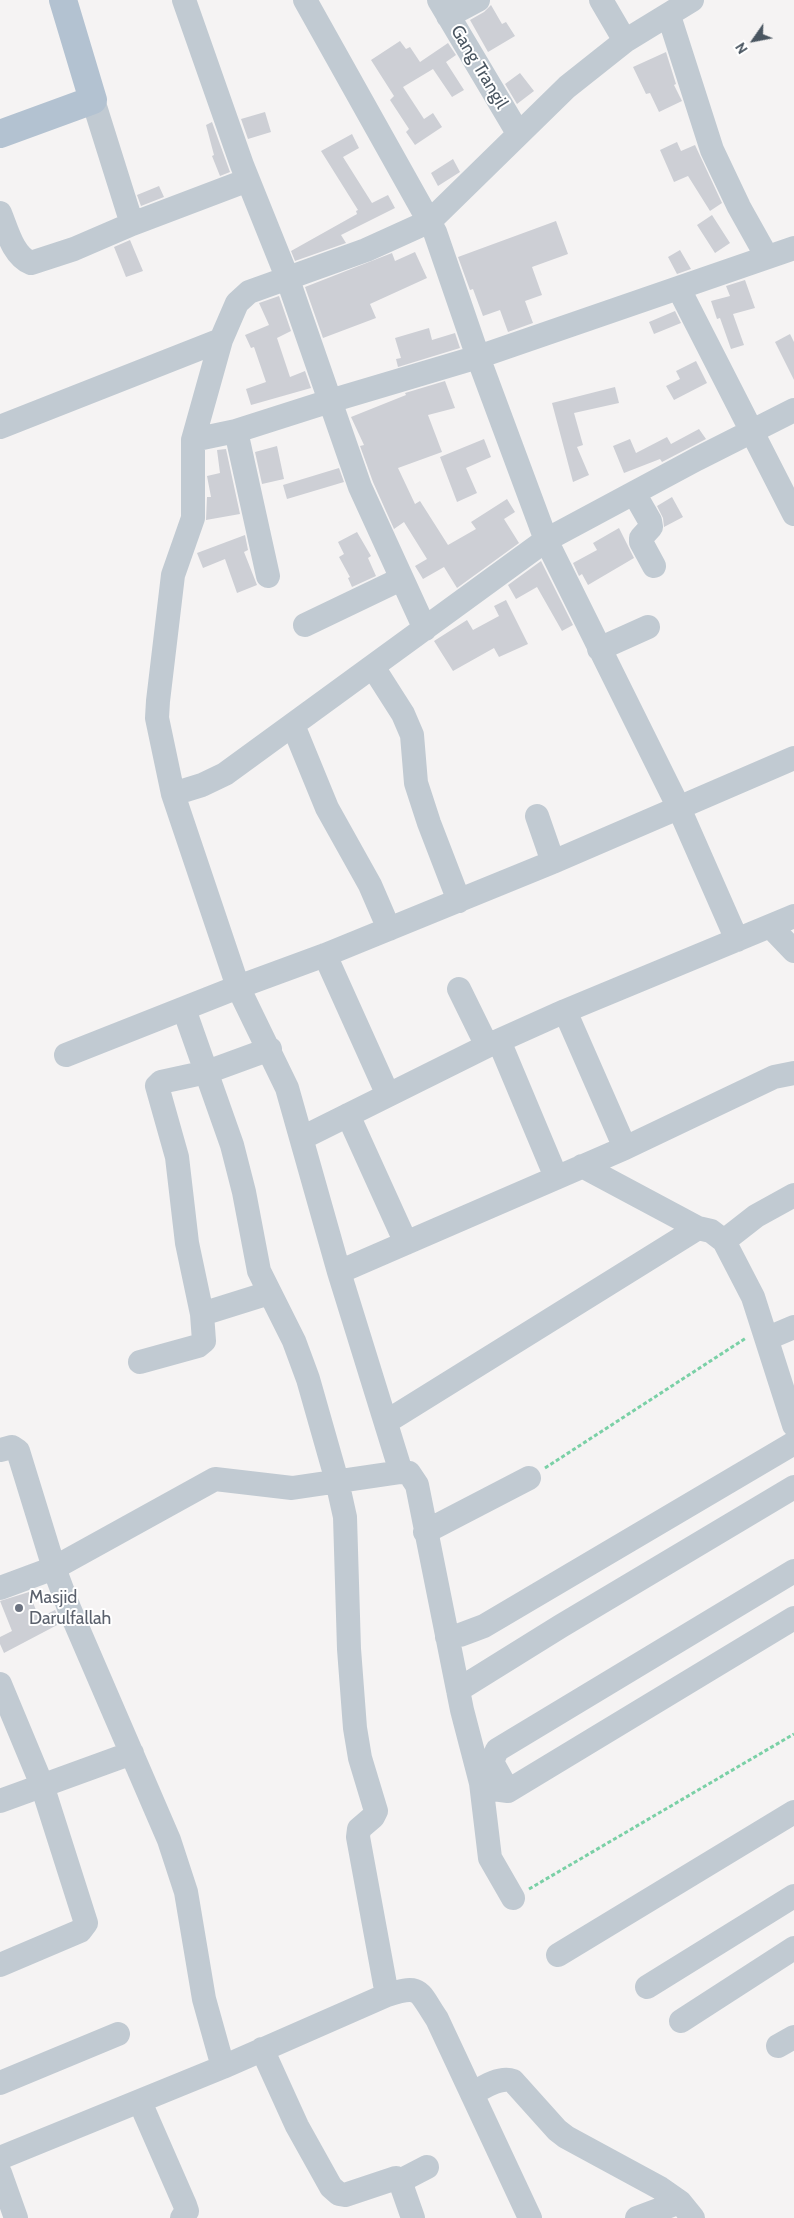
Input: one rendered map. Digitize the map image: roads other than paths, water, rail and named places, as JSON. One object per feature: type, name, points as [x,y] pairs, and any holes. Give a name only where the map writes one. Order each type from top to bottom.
[{"type":"main road","points":[[0,134],[93,100],[62,0]]},
{"type":"street","points":[[184,0],[248,180],[287,278],[360,487],[425,629]]},
{"type":"street","points":[[306,0],[432,226],[546,540],[679,808],[737,940]]},
{"type":"street","points":[[444,8],[478,0]]},
{"type":"street","points":[[601,0],[625,41]]},
{"type":"street","points":[[401,1472],[338,1272],[287,1088],[238,987],[174,794],[157,718],[173,574],[193,518],[192,440],[221,340],[237,303],[249,292],[432,226],[518,133],[567,87],[625,41],[670,16],[692,0]]},
{"type":"street","name":"Gang Trangil","points":[[444,8],[518,133]]},
{"type":"street","points":[[670,16],[712,150],[738,207],[767,257]]},
{"type":"street","points":[[93,100],[132,224]]},
{"type":"street","points":[[0,213],[17,252],[22,260],[31,263],[74,249],[132,224],[248,180]]},
{"type":"street","points":[[192,440],[236,431],[330,400],[478,357],[794,248]]},
{"type":"street","points":[[679,289],[753,430],[794,514]]},
{"type":"street","points":[[0,427],[221,340]]},
{"type":"street","points":[[174,794],[202,785],[226,774],[546,540],[794,410]]},
{"type":"street","points":[[236,431],[268,576]]},
{"type":"street","points":[[634,493],[650,521],[651,526],[641,538],[641,542],[654,566]]},
{"type":"street","points":[[305,625],[401,579]]},
{"type":"street","points":[[599,649],[648,627]]},
{"type":"street","points":[[373,666],[403,714],[412,735],[416,783],[459,901]]},
{"type":"street","points":[[293,726],[327,808],[370,885],[389,929]]},
{"type":"street","points":[[66,1055],[459,901],[794,758]]},
{"type":"street","points":[[537,816],[553,862]]},
{"type":"street","points":[[302,1138],[493,1043],[565,1011],[737,940],[771,928],[794,916]]},
{"type":"street","points":[[771,928],[794,951]]},
{"type":"street","points":[[325,955],[388,1095]]},
{"type":"street","points":[[459,988],[493,1043],[556,1177]]},
{"type":"street","points":[[184,1009],[232,1145],[244,1192],[259,1271],[294,1341],[308,1379],[337,1481],[345,1517],[349,1649],[356,1728],[360,1758],[376,1811],[358,1837],[387,1995]]},
{"type":"street","points":[[565,1011],[625,1148]]},
{"type":"street","points":[[140,1362],[203,1344],[202,1314],[187,1243],[177,1157],[157,1086],[161,1082],[207,1072],[270,1050]]},
{"type":"street","points":[[338,1272],[625,1148],[774,1077],[794,1073]]},
{"type":"street","points":[[348,1115],[406,1243]]},
{"type":"street","points":[[582,1166],[698,1228],[708,1230],[724,1241],[754,1297],[794,1425]]},
{"type":"street","points":[[724,1241],[756,1216],[794,1194]]},
{"type":"street","points":[[386,1422],[698,1228]]},
{"type":"street","points":[[202,1314],[270,1293]]},
{"type":"street","points":[[765,1332],[794,1328]]},
{"type":"street","points":[[447,1637],[460,1635],[484,1626],[794,1443]]},
{"type":"street","points":[[0,1450],[12,1447],[18,1451],[54,1568],[169,1840],[186,1892],[204,2000],[224,2067]]},
{"type":"street","points":[[0,1588],[54,1568],[212,1480],[292,1488],[401,1472],[409,1473],[417,1485],[458,1690],[482,1788],[490,1858],[513,1898]]},
{"type":"street","points":[[425,1532],[529,1478]]},
{"type":"street","points":[[458,1690],[794,1486]]},
{"type":"street","points":[[508,1791],[492,1762],[496,1750],[794,1571]]},
{"type":"street","points":[[482,1788],[508,1791],[794,1618]]},
{"type":"street","points":[[0,1684],[42,1785],[86,1925],[80,1930],[0,1965]]},
{"type":"street","points":[[0,1801],[132,1753]]},
{"type":"street","points":[[558,1955],[794,1812]]},
{"type":"street","points":[[646,1987],[794,1896]]},
{"type":"street","points":[[681,2021],[794,1948]]},
{"type":"street","points":[[0,2158],[224,2067],[387,1995],[408,1988],[416,1990],[420,1994],[437,2019],[530,2218]]},
{"type":"street","points":[[0,2083],[118,2034]]},
{"type":"street","points":[[262,2049],[316,2163],[335,2192],[345,2195],[394,2177],[400,2181],[413,2218]]},
{"type":"street","points":[[472,2094],[490,2084],[509,2079],[513,2081],[557,2130],[566,2137],[660,2188],[686,2210]]},
{"type":"street","points":[[140,2102],[185,2205],[187,2212],[182,2218]]},
{"type":"street","points":[[400,2181],[427,2167]]},
{"type":"street","points":[[0,2173],[16,2218]]},
{"type":"street","points":[[637,2218],[686,2210]]},
{"type":"place","name":"Masjid Darulfallah","points":[[19,1608]]}]
